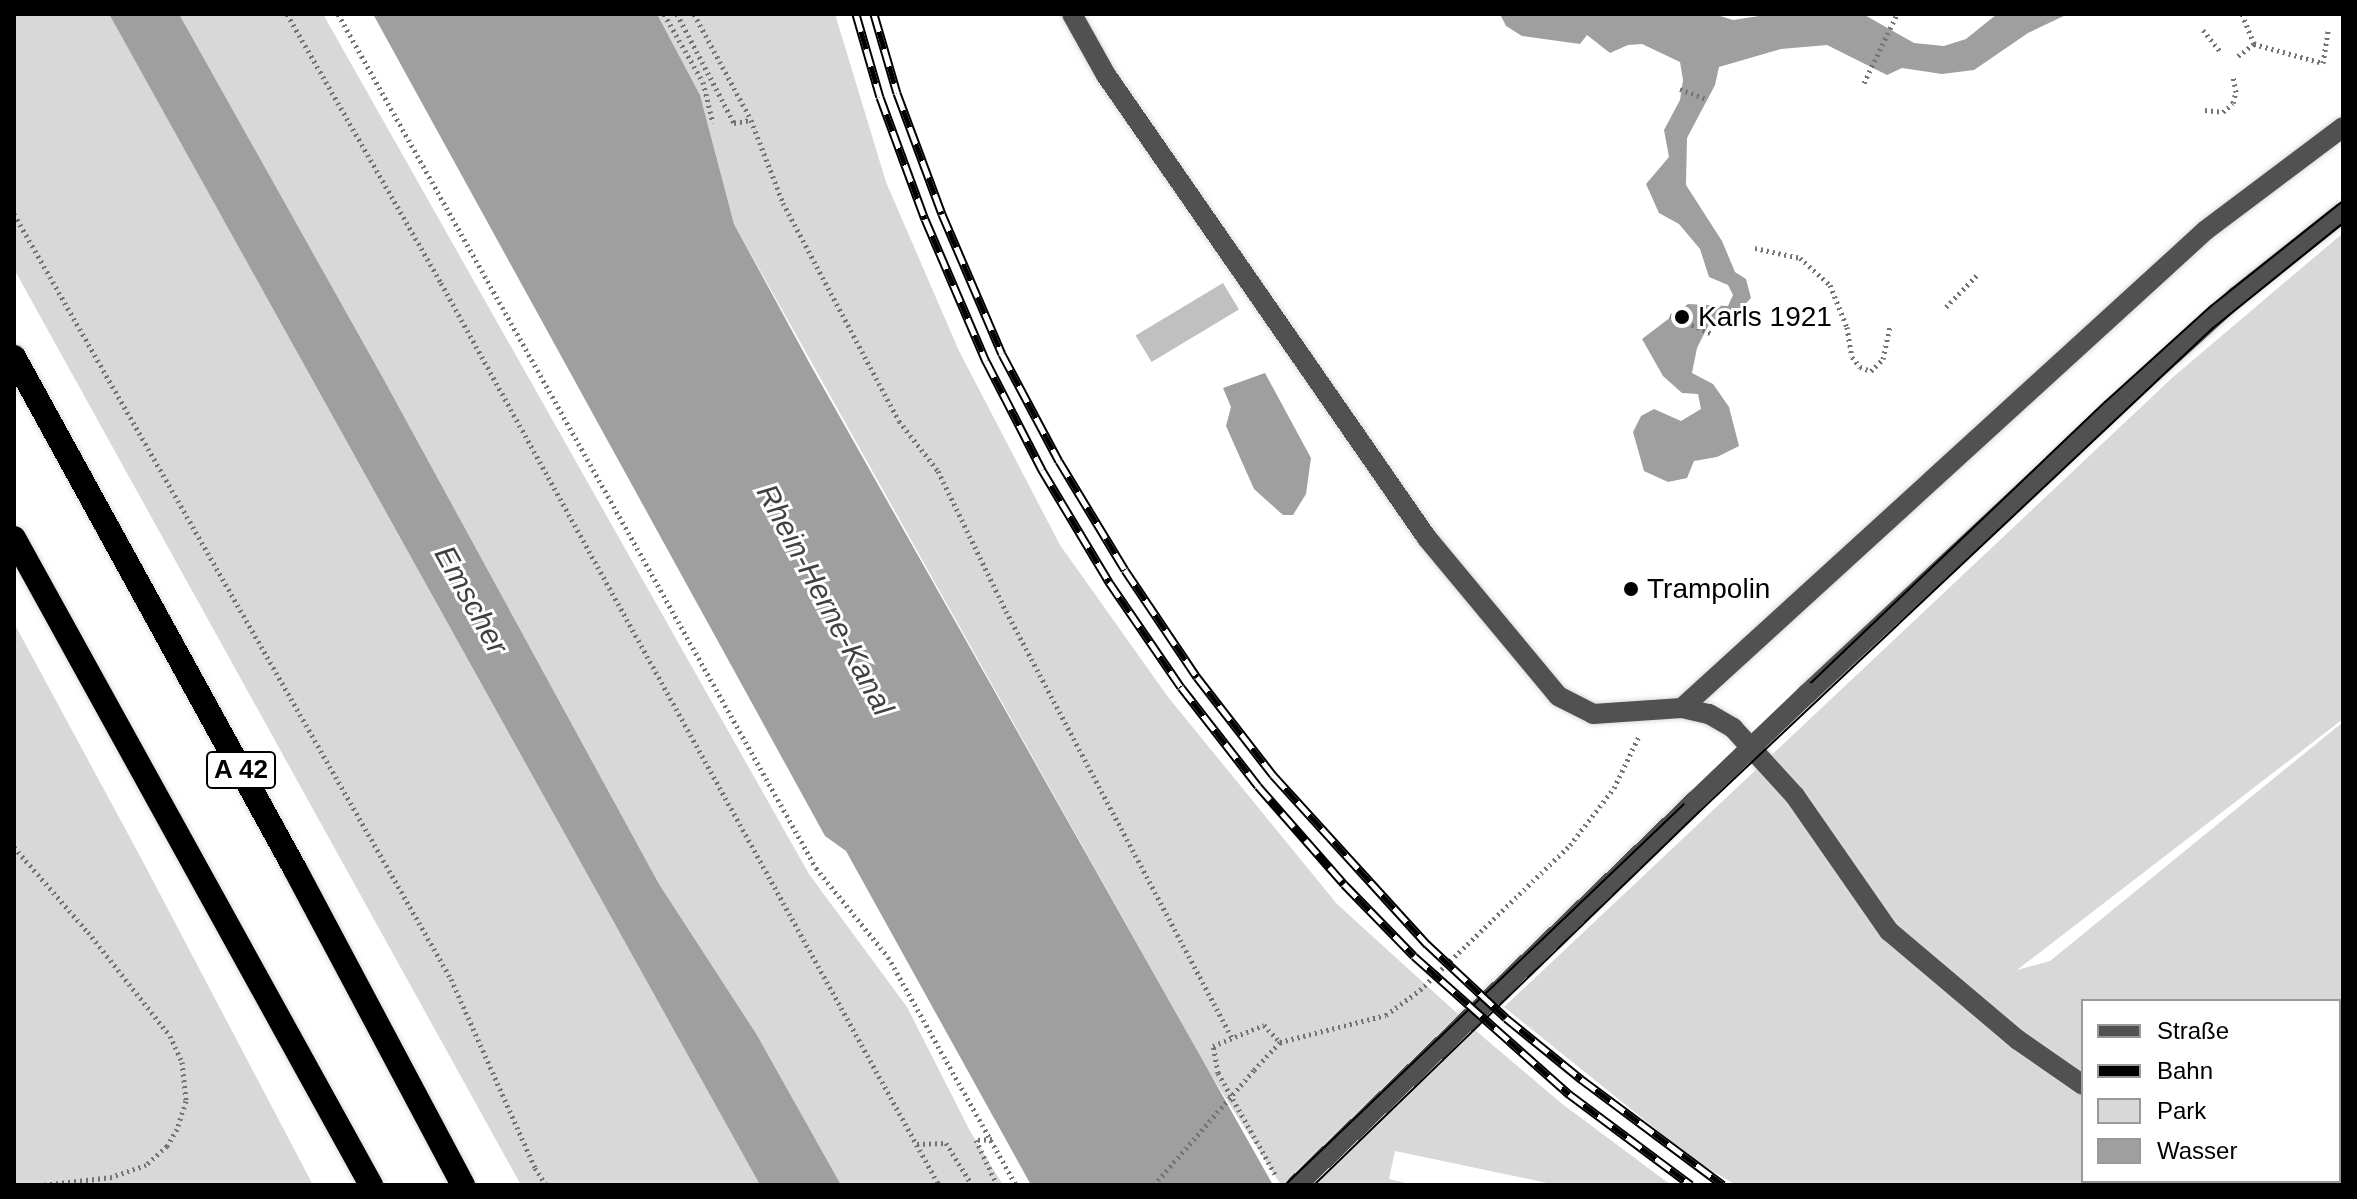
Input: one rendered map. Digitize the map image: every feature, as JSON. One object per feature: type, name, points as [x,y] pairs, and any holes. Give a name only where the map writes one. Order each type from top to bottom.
[{"type":"highway","name":"A 42","points":[[14,357],[295,869],[463,1185]]},
{"type":"highway","points":[[14,538],[371,1185]]},
{"type":"lane","points":[[1072,14],[1106,75],[1427,538],[1558,696],[1593,714],[1642,708],[1682,708],[1709,714],[1733,728],[1795,796],[1889,931],[1920,961],[2018,1040],[2081,1084]]},
{"type":"lane","points":[[1682,708],[2184,249],[2343,127]]},
{"type":"lane","points":[[1305,1178],[1808,693],[2162,363],[2237,296],[2343,212]]},
{"type":"path","points":[[287,14],[441,283],[939,1185]]},
{"type":"path","points":[[338,14],[816,868],[888,957],[1016,1185]]},
{"type":"path","points":[[664,14],[703,82],[713,123]]},
{"type":"path","points":[[677,14],[734,123],[751,120]]},
{"type":"path","points":[[694,14],[751,120],[783,203],[899,421],[938,471],[1006,611],[1232,1037]]},
{"type":"path","points":[[1864,83],[1897,14]]},
{"type":"path","points":[[2242,14],[2254,44]]},
{"type":"path","points":[[2203,30],[2220,51]]},
{"type":"path","points":[[2254,44],[2323,63],[2328,30]]},
{"type":"path","points":[[2238,56],[2254,44]]},
{"type":"path","points":[[2205,110],[2223,112],[2233,103],[2236,92],[2233,77]]},
{"type":"path","points":[[703,82],[710,78]]},
{"type":"path","points":[[1680,89],[1708,100]]},
{"type":"path","points":[[14,214],[451,979],[535,1168],[546,1185]]},
{"type":"path","points":[[1755,248],[1800,258],[1830,285],[1843,315],[1852,357],[1860,367],[1871,371],[1883,359],[1890,326]]},
{"type":"path","points":[[1946,307],[1977,275]]},
{"type":"path","points":[[1670,315],[1712,334]]},
{"type":"path","points":[[1154,1185],[1280,1042],[1386,1015],[1420,990],[1570,845],[1614,788],[1643,729],[1642,708]]},
{"type":"path","points":[[14,847],[88,932],[170,1036],[182,1062],[186,1101],[177,1129],[167,1146],[146,1165],[112,1177],[42,1185]]},
{"type":"path","points":[[1280,1042],[1264,1025],[1213,1046],[1218,1073],[1281,1185]]},
{"type":"path","points":[[992,1139],[976,1140],[997,1185]]},
{"type":"path","points":[[917,1144],[946,1143],[972,1185]]},
{"type":"green space","points":[[14,14],[109,14],[760,1185],[521,1185],[14,269]]},
{"type":"green space","points":[[179,14],[323,14],[809,874],[907,1007],[970,1131],[1003,1185],[841,1185],[757,1035],[659,884],[383,378]]},
{"type":"green space","points":[[657,14],[835,14],[886,182],[959,351],[1060,545],[1168,697],[1337,904],[1561,1103],[1671,1185],[1557,1185],[1395,1151],[1389,1179],[1414,1185],[1281,1185],[1209,1072],[734,224],[700,95]]},
{"type":"green space","points":[[2343,233],[2343,719],[2017,970],[2050,961],[2343,722],[2343,1133],[2341,999],[2081,999],[2081,1183],[2342,1185],[1736,1185],[1694,1160],[1504,1007],[2173,377]]},
{"type":"green space","points":[[14,623],[141,858],[313,1185],[14,1185]]},
{"type":"water","name":"Emscher","points":[[109,14],[179,14],[383,378],[659,884],[757,1035],[841,1185],[760,1185]]},
{"type":"water","name":"Rhein-Herne-Kanal","points":[[373,14],[657,14],[700,95],[734,224],[1273,1185],[1031,1185],[846,851],[825,836]]},
{"type":"water","points":[[1500,14],[1714,14],[1733,20],[1772,14],[1863,14],[1914,43],[1944,46],[1966,39],[1997,14],[2068,14],[2028,33],[1974,70],[1942,74],[1902,68],[1887,75],[1827,45],[1781,49],[1719,67],[1715,85],[1687,138],[1686,185],[1722,241],[1735,272],[1746,279],[1751,298],[1730,320],[1708,326],[1697,348],[1692,373],[1713,384],[1729,407],[1739,446],[1717,457],[1694,461],[1687,478],[1668,482],[1644,471],[1633,432],[1641,416],[1654,409],[1681,421],[1701,409],[1698,394],[1682,393],[1663,376],[1642,339],[1688,304],[1728,306],[1733,295],[1728,285],[1709,277],[1700,249],[1679,224],[1659,213],[1646,184],[1669,157],[1664,130],[1680,100],[1683,80],[1680,62],[1642,44],[1628,45],[1610,53],[1587,35],[1580,44],[1522,36],[1506,26]]},
{"type":"water","points":[[1265,373],[1311,458],[1306,494],[1293,515],[1283,515],[1254,489],[1226,426],[1231,407],[1223,388]]},
{"type":"building","points":[[1223,283],[1239,310],[1152,362],[1136,336]]},
{"type":"building","points":[[2343,1022],[2343,1133],[2341,1133]]},
{"type":"tram line","points":[[1285,1185],[2105,402],[2211,306],[2343,201]]},
{"type":"tram line","points":[[1314,1185],[1702,809],[2213,328],[2343,223]]},
{"type":"railway","points":[[856,14],[880,97],[925,219],[986,361],[1042,470],[1109,582],[1181,687],[1258,786],[1344,884],[1414,956],[1569,1094],[1691,1185]]},
{"type":"railway","points":[[874,14],[897,93],[942,214],[1002,354],[1059,461],[1125,570],[1197,677],[1273,775],[1427,944],[1506,1018],[1581,1079],[1723,1185]]},
{"type":"place","name":"Karls 1921","points":[[1682,317]]},
{"type":"place","name":"Trampolin","points":[[1631,589]]}]
